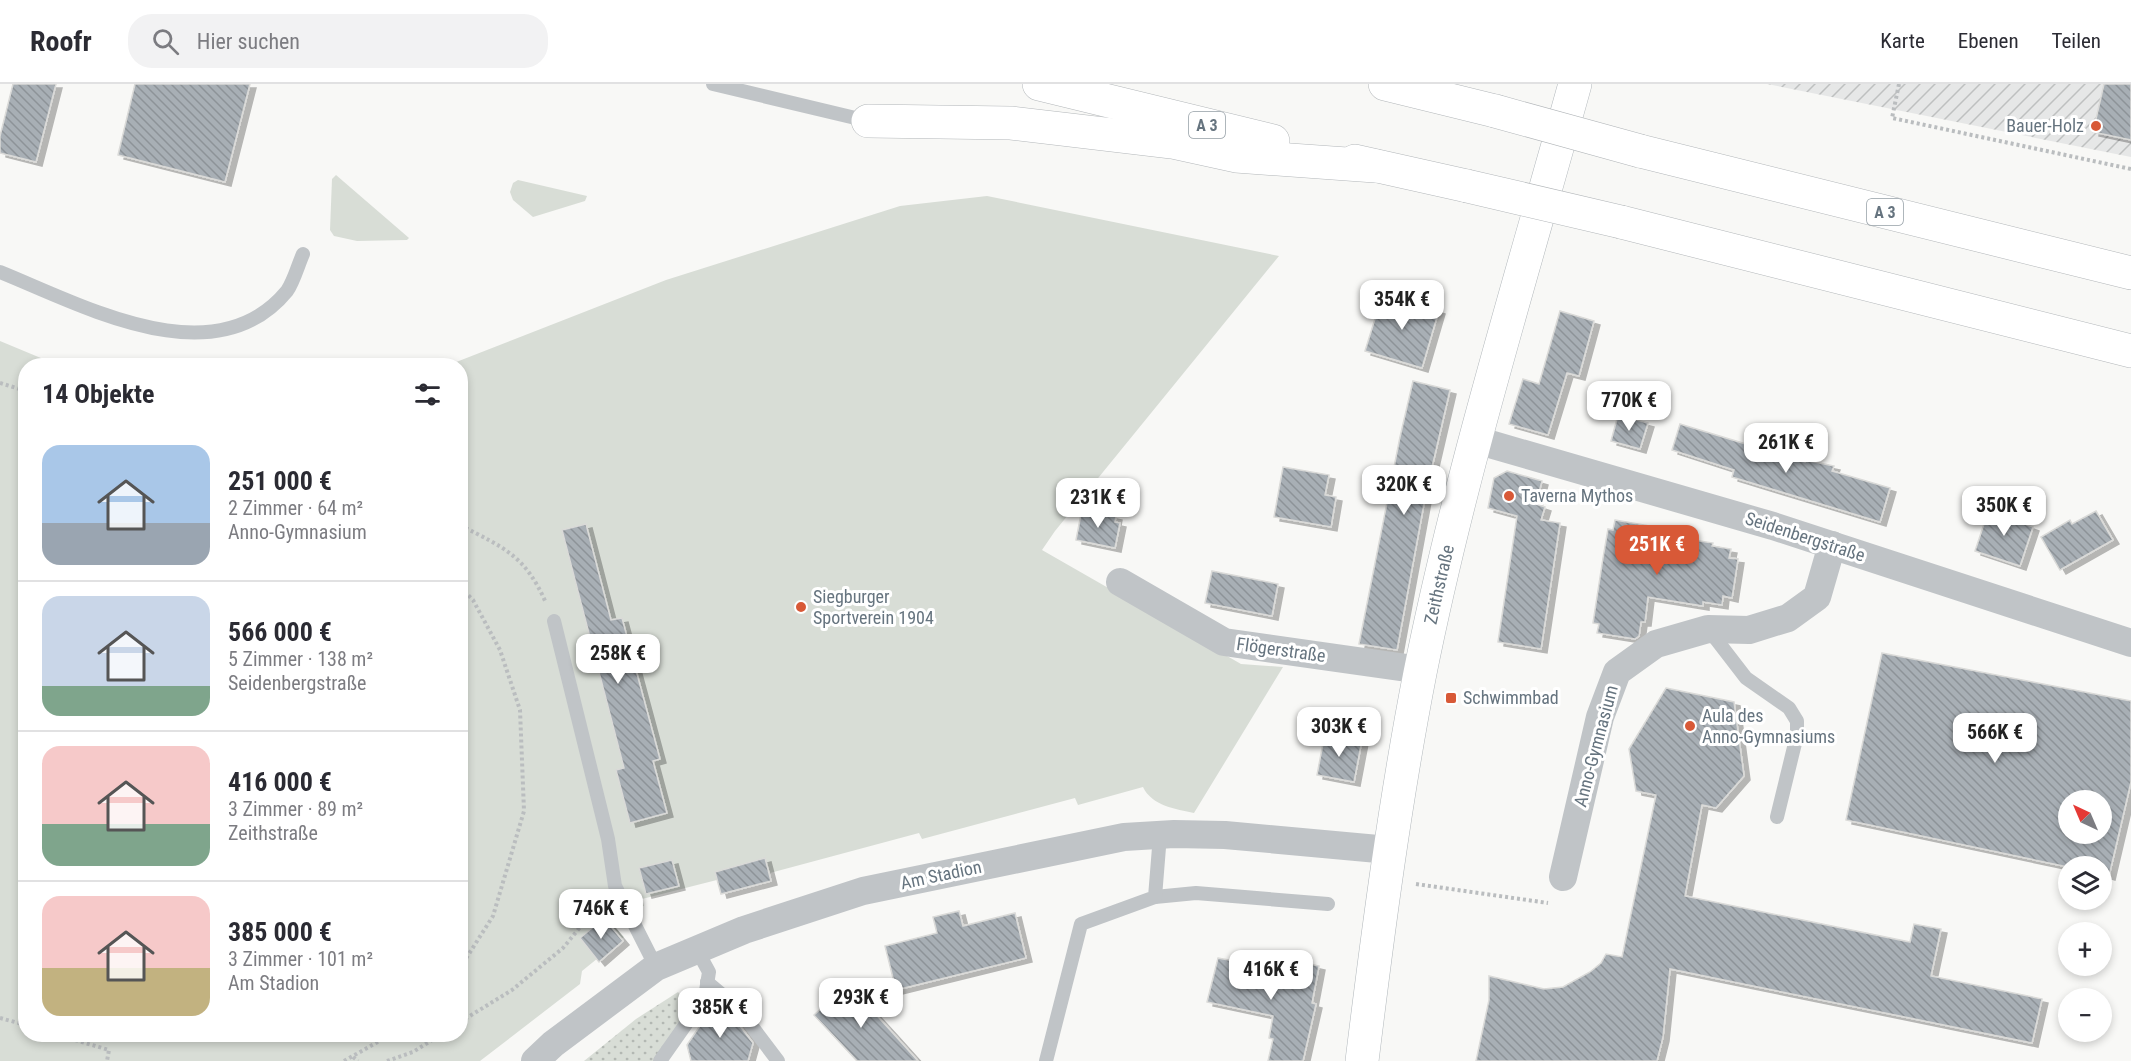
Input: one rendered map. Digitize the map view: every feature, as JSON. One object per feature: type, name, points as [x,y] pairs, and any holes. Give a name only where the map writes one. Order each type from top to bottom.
[{"type":"main road","name":"A 3","points":[[1039,84],[1376,166],[1621,222],[2131,351]]},
{"type":"main road","name":"A 3","points":[[1384,84],[1495,111],[1640,151],[2131,273]]},
{"type":"main road","name":"Zeithstraße","points":[[1362,1061],[1389,850],[1421,670],[1461,494],[1575,84]]},
{"type":"main road","points":[[868,121],[1011,123],[1172,142],[1236,156],[1376,166]]},
{"type":"street","name":"Seidenbergstraße","points":[[1476,440],[1762,522],[2131,643]]},
{"type":"street","name":"Anno-Gymnasium","points":[[1563,877],[1602,710],[1617,672],[1656,644],[1708,629],[1749,630],[1788,618],[1816,597],[1832,545]]},
{"type":"street","name":"Flögerstraße","points":[[1120,582],[1224,642],[1421,670]]},
{"type":"street","name":"Am Stadion","points":[[535,1061],[553,1044],[656,967],[744,930],[863,891],[1125,837],[1225,836],[1389,850]]},
{"type":"lane","points":[[713,84],[868,121]]},
{"type":"lane","points":[[0,272],[117,319],[162,331],[198,334],[232,328],[266,311],[288,289],[303,254]]},
{"type":"lane","points":[[554,621],[608,839],[615,886],[656,967]]},
{"type":"lane","points":[[1708,629],[1746,678],[1789,708],[1797,721],[1797,735],[1777,816]]},
{"type":"lane","points":[[1155,897],[1160,835]]},
{"type":"lane","points":[[1046,1061],[1081,924],[1155,897],[1196,893],[1328,903]]},
{"type":"lane","points":[[660,1061],[705,997],[709,972],[697,950]]},
{"type":"lane","points":[[707,982],[738,1008],[778,1061]]},
{"type":"path","points":[[1899,84],[1892,118],[2131,169]]},
{"type":"path","points":[[0,383],[18,389]]},
{"type":"path","points":[[468,529],[510,551],[524,564],[539,586],[554,621]]},
{"type":"path","points":[[468,595],[473,600],[500,650],[520,710],[524,811],[493,916],[468,955]]},
{"type":"path","points":[[1410,883],[1557,904],[1563,877]]},
{"type":"path","points":[[468,1017],[512,990],[563,948],[615,886]]},
{"type":"path","points":[[0,1018],[18,1023]]},
{"type":"path","points":[[82,1042],[109,1050],[106,1061]]},
{"type":"path","points":[[344,1061],[378,1042]]},
{"type":"path","points":[[387,1061],[413,1052],[429,1042]]},
{"type":"path","points":[[353,1057],[358,1061]]},
{"type":"shaded area","points":[[1767,84],[2131,84],[2131,157]]},
{"type":"shaded area","points":[[336,175],[409,238],[407,240],[357,241],[334,236],[330,230],[332,179]]},
{"type":"shaded area","points":[[518,180],[587,196],[585,201],[533,217],[513,200],[510,192],[513,183]]},
{"type":"shaded area","name":"Siegburger Sportverein 1904","points":[[987,196],[1279,256],[1055,531],[1042,550],[1241,664],[1283,667],[1194,813],[1158,803],[1143,787],[1078,805],[1075,798],[922,839],[919,833],[770,873],[768,867],[642,899],[644,906],[624,911],[610,921],[624,937],[582,971],[580,984],[480,1061],[0,1061],[0,341],[41,358],[18,358],[18,1042],[468,1042],[466,358],[666,280],[900,206]]},
{"type":"shaded area","points":[[678,992],[696,1012],[662,1061],[584,1061],[636,1019]]},
{"type":"building","points":[[13,84],[56,84],[36,162],[0,153],[0,136]]},
{"type":"building","points":[[135,84],[250,84],[225,182],[118,155]]},
{"type":"building","points":[[2104,84],[2131,84],[2131,140],[2093,132]]},
{"type":"building","points":[[1383,293],[1439,310],[1422,368],[1365,351]]},
{"type":"building","points":[[1560,311],[1594,321],[1579,376],[1567,373],[1548,435],[1509,424],[1523,379],[1539,384]]},
{"type":"building","points":[[1413,381],[1450,390],[1426,493],[1397,650],[1359,644]]},
{"type":"building","points":[[1618,415],[1648,423],[1640,449],[1611,441]]},
{"type":"building","points":[[1680,424],[1805,462],[1805,460],[1834,466],[1832,471],[1890,488],[1880,522],[1732,477],[1734,470],[1672,450]]},
{"type":"building","points":[[1283,467],[1329,475],[1325,495],[1336,497],[1331,527],[1274,517]]},
{"type":"building","points":[[1507,471],[1542,481],[1536,504],[1545,507],[1541,520],[1560,523],[1541,649],[1498,642],[1517,516],[1488,508],[1494,478]]},
{"type":"building","points":[[1990,506],[2019,516],[2017,521],[2033,527],[2020,566],[1975,551]]},
{"type":"building","points":[[1082,509],[1116,516],[1115,522],[1120,523],[1115,548],[1076,540]]},
{"type":"building","points":[[2096,511],[2113,540],[2060,570],[2041,537],[2070,520],[2072,524]]},
{"type":"building","points":[[1615,520],[1656,527],[1655,534],[1713,543],[1712,546],[1731,549],[1729,558],[1738,559],[1732,598],[1723,596],[1722,605],[1703,602],[1703,606],[1648,597],[1645,622],[1641,622],[1639,636],[1635,639],[1597,633],[1599,624],[1593,623],[1603,558],[1608,529],[1613,530]]},
{"type":"building","points":[[586,524],[611,620],[622,618],[660,759],[653,761],[667,813],[630,823],[616,770],[624,768],[562,530]]},
{"type":"building","points":[[1212,571],[1278,584],[1272,616],[1205,603]]},
{"type":"building","points":[[1882,653],[2131,701],[2131,782],[2112,863],[2112,856],[2058,856],[2058,865],[1846,820]]},
{"type":"building","points":[[1666,688],[1734,702],[1744,776],[1716,808],[1702,805],[1685,896],[1910,942],[1914,924],[1941,929],[1931,976],[2042,999],[2032,1043],[1670,969],[1663,1037],[1657,1061],[1476,1061],[1489,1000],[1489,976],[1544,989],[1563,987],[1590,972],[1601,963],[1606,954],[1622,957],[1656,795],[1636,791],[1629,749]]},
{"type":"building","points":[[1325,733],[1362,740],[1354,782],[1317,775]]},
{"type":"building","points":[[765,858],[771,881],[721,894],[715,872]]},
{"type":"building","points":[[672,860],[679,886],[646,894],[639,868]]},
{"type":"building","points":[[959,911],[963,926],[1015,913],[1026,958],[896,990],[885,946],[937,933],[933,917]]},
{"type":"building","points":[[604,918],[623,941],[599,962],[580,938]]},
{"type":"building","points":[[1218,958],[1294,972],[1296,961],[1319,966],[1312,1003],[1316,1004],[1303,1061],[1268,1061],[1273,1039],[1269,1038],[1273,1016],[1207,1002]]},
{"type":"building","points":[[848,984],[918,1061],[857,1061],[814,1015]]},
{"type":"building","points":[[716,1002],[733,1017],[753,1043],[748,1061],[691,1061],[687,1045]]},
{"type":"place","name":"Bauer-Holz","points":[[2096,126]]},
{"type":"place","name":"Taverna Mythos","points":[[1509,496]]},
{"type":"place","name":"Siegburger Sportverein 1904","points":[[801,607]]},
{"type":"place","name":"Schwimmbad","points":[[1451,698]]},
{"type":"place","name":"Aula des Anno-Gymnasiums","points":[[1690,726]]}]
